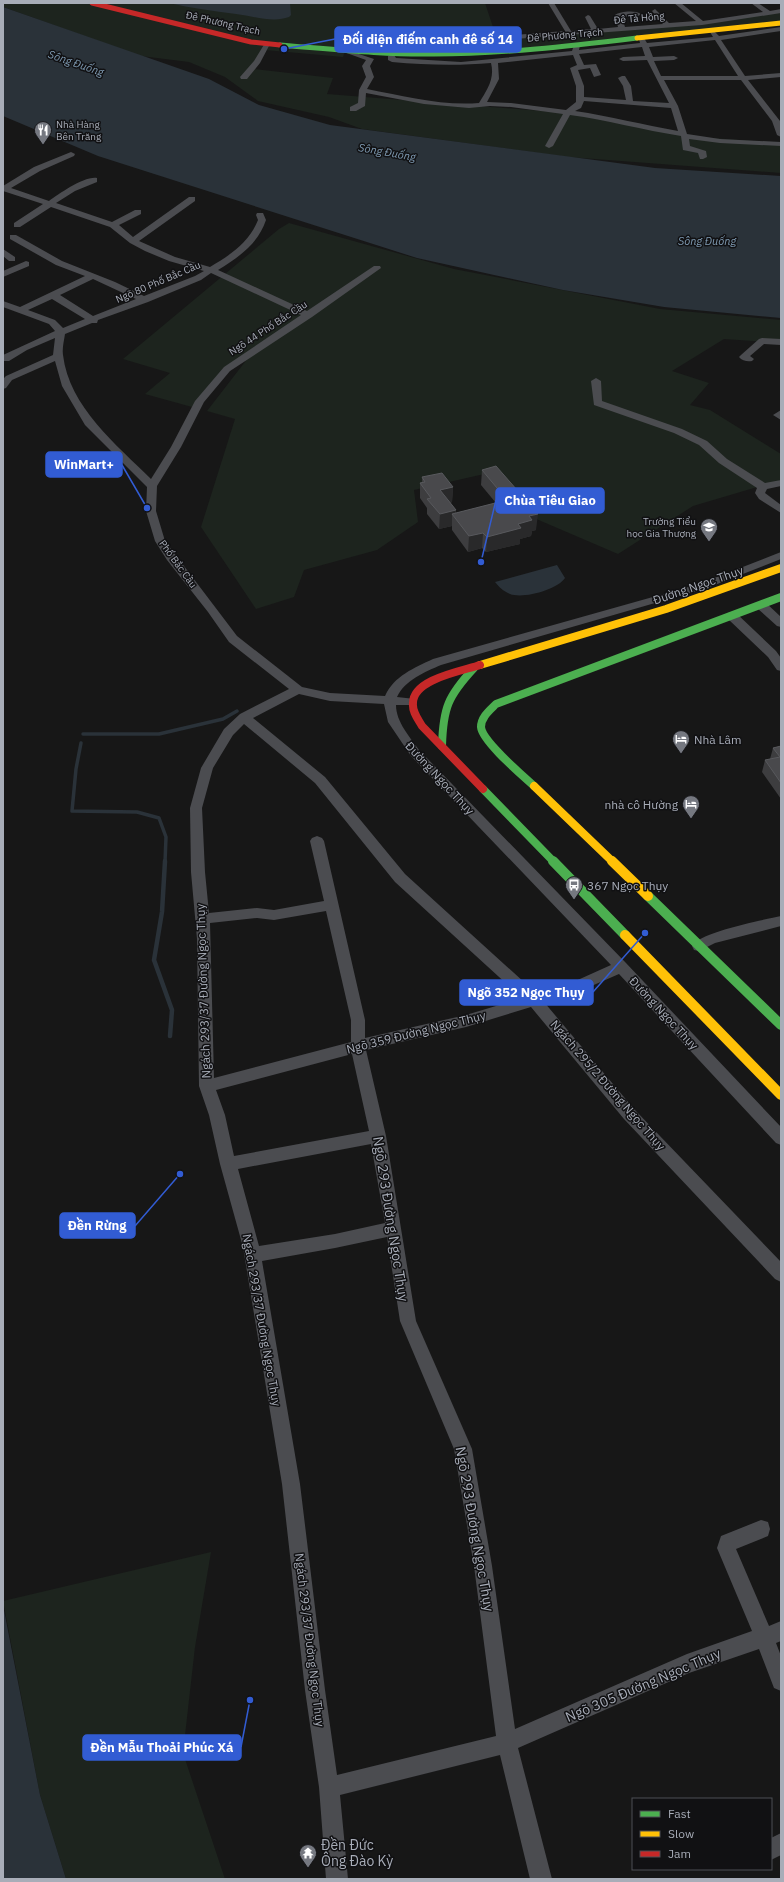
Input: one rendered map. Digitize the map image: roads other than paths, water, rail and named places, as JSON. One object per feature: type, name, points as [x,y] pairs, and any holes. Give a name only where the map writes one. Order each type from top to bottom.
[{"type":"main road","name":"Đê Phương Trạch","points":[[92,3],[252,42],[345,51],[405,54],[465,54],[531,49],[576,48],[643,42],[661,37],[714,34],[781,23]]},
{"type":"main road","name":"Đường Ngọc Thụy","points":[[781,568],[666,609],[442,677],[424,685],[413,695],[411,702],[412,710],[416,718],[442,746],[781,1095]]},
{"type":"main road","points":[[781,597],[496,704],[485,714],[481,723],[481,731],[485,740],[540,791],[781,1025]]},
{"type":"main road","name":"Đường Ngọc Thụy","points":[[442,746],[444,707],[454,689],[476,666]]},
{"type":"street","points":[[551,3],[570,34]]},
{"type":"street","points":[[677,3],[702,23]]},
{"type":"street","points":[[754,3],[769,13]]},
{"type":"street","points":[[655,11],[668,26]]},
{"type":"street","name":"Đê Tả Hồng","points":[[478,53],[501,38],[702,23],[743,18],[781,11]]},
{"type":"street","points":[[622,30],[618,15],[638,14]]},
{"type":"street","points":[[588,17],[596,32]]},
{"type":"street","points":[[743,18],[781,18]]},
{"type":"street","points":[[661,37],[702,23]]},
{"type":"street","points":[[703,157],[702,151],[686,148],[684,135],[674,108],[643,42],[689,42],[714,34],[781,29]]},
{"type":"street","points":[[714,34],[743,78],[776,121],[781,135]]},
{"type":"street","points":[[529,36],[531,49]]},
{"type":"street","points":[[244,77],[253,69],[262,57],[267,44]]},
{"type":"street","points":[[392,56],[392,60],[411,63],[461,64],[494,61],[576,48],[581,67]]},
{"type":"street","points":[[345,51],[370,60],[405,54]]},
{"type":"street","points":[[461,64],[460,62],[466,57],[465,54]]},
{"type":"street","points":[[622,59],[674,58]]},
{"type":"street","points":[[353,109],[362,104],[363,90],[370,77],[366,66],[370,60]]},
{"type":"street","points":[[482,104],[495,83],[498,72],[494,61]]},
{"type":"street","points":[[549,146],[567,114],[578,106],[581,99],[580,86],[574,68],[593,66],[597,75]]},
{"type":"street","points":[[659,78],[743,78],[781,75]]},
{"type":"street","points":[[622,78],[627,86],[630,103]]},
{"type":"street","points":[[363,90],[424,102],[469,106],[482,104],[511,105],[567,114],[608,118],[641,127],[720,141],[781,144]]},
{"type":"street","points":[[581,99],[674,108]]},
{"type":"street","points":[[4,188],[37,169],[71,154]]},
{"type":"street","points":[[17,225],[72,189],[94,180]]},
{"type":"street","name":"Ngõ 80 Phố Bắc Cầu","points":[[4,188],[113,225],[133,241],[172,259],[211,270]]},
{"type":"street","points":[[133,241],[192,199]]},
{"type":"street","points":[[113,225],[138,212]]},
{"type":"street","points":[[211,270],[243,248],[257,232],[262,220],[260,215]]},
{"type":"street","points":[[13,237],[59,263],[145,300]]},
{"type":"street","points":[[3,252],[12,259]]},
{"type":"street","points":[[3,274],[26,264]]},
{"type":"street","name":"Ngõ 44 Phố Bắc Cầu","points":[[152,486],[176,447],[200,401],[227,369],[377,268]]},
{"type":"street","points":[[211,270],[309,315]]},
{"type":"street","name":"Ngõ 80 Phố Bắc Cầu","points":[[3,358],[6,359],[24,348],[198,278],[211,270]]},
{"type":"street","points":[[21,310],[91,277]]},
{"type":"street","points":[[53,295],[94,321]]},
{"type":"street","points":[[3,304],[52,322],[59,328],[60,334],[58,356],[67,386],[89,423],[152,486]]},
{"type":"street","points":[[749,359],[744,357],[762,341],[781,342]]},
{"type":"street","points":[[3,386],[9,378],[58,356]]},
{"type":"street","points":[[596,381],[597,403],[678,431],[703,443],[723,461],[763,487],[781,483]]},
{"type":"street","points":[[781,413],[778,415],[781,417]]},
{"type":"street","name":"Phố Bắc Cầu","points":[[152,486],[151,511],[155,529],[160,541],[171,558],[212,609],[233,639],[298,690],[330,697],[411,702]]},
{"type":"street","points":[[763,487],[760,492],[763,497],[781,510]]},
{"type":"street","name":"Đường Ngọc Thụy","points":[[781,555],[696,588],[446,659],[406,678],[396,686],[390,700],[389,710],[394,723],[415,753],[621,967],[781,1138]]},
{"type":"street","points":[[760,605],[781,623]]},
{"type":"street","points":[[732,616],[772,654],[781,667]]},
{"type":"street","name":"Ngách 293/37 Đường Ngọc Thụy","points":[[298,690],[244,717],[228,732],[218,747],[207,768],[196,808],[198,872],[202,919],[207,1086],[217,1115],[228,1164],[253,1255],[291,1484],[315,1690],[329,1787],[338,1879]]},
{"type":"street","name":"Ngách 295/2 Đường Ngọc Thụy","points":[[244,717],[320,780],[400,878],[534,1000],[630,1114],[781,1274]]},
{"type":"street","name":"Ngõ 293 Đường Ngọc Thụy","points":[[317,841],[333,905],[358,1020],[358,1046],[378,1136],[408,1321],[463,1449],[483,1566],[507,1742],[541,1879]]},
{"type":"street","points":[[202,919],[257,913],[274,915],[333,905]]},
{"type":"street","points":[[699,946],[712,939],[781,922]]},
{"type":"street","name":"Ngõ 359 Đường Ngọc Thụy","points":[[207,1086],[358,1046],[466,1021],[575,987],[621,967]]},
{"type":"street","points":[[228,1164],[378,1136]]},
{"type":"street","points":[[253,1255],[334,1241],[394,1228]]},
{"type":"street","points":[[761,1529],[728,1543],[726,1548],[773,1634],[781,1681]]},
{"type":"street","name":"Ngõ 305 Đường Ngọc Thụy","points":[[329,1787],[507,1742],[687,1664],[773,1634]]},
{"type":"street","points":[[772,1848],[781,1844]]},
{"type":"water","points":[[169,3],[290,3],[291,15],[283,19],[270,19]]},
{"type":"water","name":"Sông Đuống","points":[[3,7],[209,79],[259,105],[330,125],[655,168],[781,176],[781,318],[664,307],[563,290],[417,258],[98,156],[3,116]]},
{"type":"water","points":[[557,565],[565,578],[548,590],[531,594],[516,595],[505,592],[495,582]]},
{"type":"water","points":[[3,1605],[40,1795],[66,1879],[3,1879]]},
{"type":"waterway","points":[[83,734],[159,734],[223,719],[237,711]]},
{"type":"waterway","points":[[81,743],[76,769],[72,811],[137,812],[159,818],[166,837],[165,862]]},
{"type":"waterway","points":[[165,861],[162,912],[154,960],[172,1010],[170,1036]]},
{"type":"place","name":"Đối diện điếm canh đê số 14","points":[[284,49]]},
{"type":"place","name":"Nhà Hàng Bên Trăng","points":[[43,145]]},
{"type":"place","name":"WinMart+","points":[[147,508]]},
{"type":"place","name":"Trường Tiểu học Gia Thượng","points":[[709,542]]},
{"type":"place","name":"Chùa Tiêu Giao","points":[[481,562]]},
{"type":"place","name":"Nhà Lâm","points":[[681,754]]},
{"type":"place","name":"nhà cô Hường","points":[[691,819]]},
{"type":"place","name":"367 Ngọc Thụy","points":[[574,900]]},
{"type":"place","name":"Ngõ 352 Ngọc Thụy","points":[[645,933]]},
{"type":"place","name":"Đền Rừng","points":[[180,1174]]},
{"type":"place","name":"Đền Mẫu Thoải Phúc Xá","points":[[250,1700]]},
{"type":"place","name":"Đền Đức Ông Đào Kỳ","points":[[308,1868]]}]
